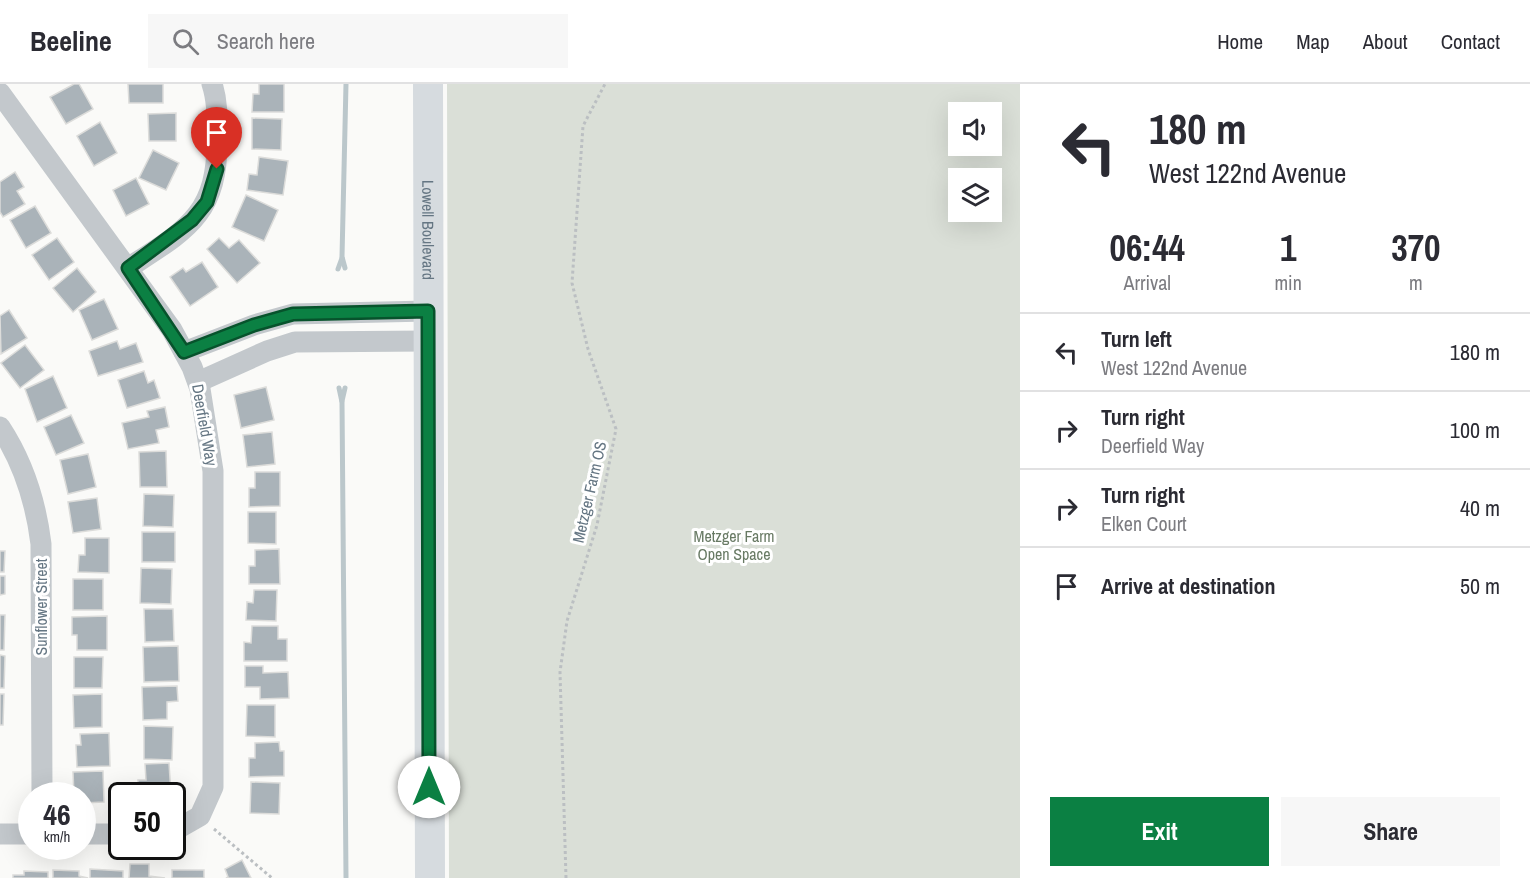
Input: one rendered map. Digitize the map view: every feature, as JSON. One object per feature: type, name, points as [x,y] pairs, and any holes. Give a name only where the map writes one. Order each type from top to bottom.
[{"type":"main road","name":"Lowell Boulevard","points":[[428,84],[430,878]]},
{"type":"street","points":[[128,268],[192,220],[207,202],[217,169],[217,105],[212,84]]},
{"type":"street","name":"Deerfield Way","points":[[0,93],[128,268],[184,352],[198,382],[204,405],[213,471],[215,757],[213,787],[206,822]]},
{"type":"street","points":[[184,352],[254,325],[293,314],[428,311]]},
{"type":"street","points":[[198,382],[267,351],[295,342],[317,340],[428,341]]},
{"type":"street","name":"Sunflower Street","points":[[0,427],[11,444],[26,479],[40,534],[42,782]]},
{"type":"street","points":[[186,828],[206,822]]},
{"type":"street","points":[[0,834],[18,834]]},
{"type":"path","name":"Metzger Farm OS","points":[[566,878],[560,672],[567,621],[597,525],[616,429],[588,350],[572,283],[583,126],[605,84]]},
{"type":"path","points":[[206,822],[272,878]]},
{"type":"green space","name":"Metzger Farm Open Space","points":[[447,84],[1020,84],[1020,878],[449,878]]},
{"type":"building","points":[[74,84],[79,84],[93,109],[66,124],[50,97]]},
{"type":"building","points":[[128,84],[163,84],[163,103],[129,103]]},
{"type":"building","points":[[259,84],[284,84],[284,112],[252,112],[253,94],[259,94]]},
{"type":"building","points":[[176,113],[176,141],[149,141],[148,114]]},
{"type":"building","points":[[252,118],[282,119],[281,150],[252,149]]},
{"type":"building","points":[[100,122],[117,153],[94,166],[77,136]]},
{"type":"building","points":[[153,150],[179,163],[166,190],[139,178]]},
{"type":"building","points":[[259,157],[288,161],[283,195],[247,190],[249,174],[257,175]]},
{"type":"building","points":[[15,172],[24,187],[17,191],[25,204],[3,217],[0,212],[0,182]]},
{"type":"building","points":[[136,178],[149,204],[126,216],[113,190]]},
{"type":"building","points":[[246,195],[278,210],[264,241],[232,227]]},
{"type":"building","points":[[35,206],[51,233],[26,248],[10,220]]},
{"type":"building","points":[[57,238],[74,262],[49,280],[32,255]]},
{"type":"building","points":[[219,238],[229,248],[239,240],[260,263],[237,283],[207,249]]},
{"type":"building","points":[[202,262],[218,287],[190,306],[170,277],[183,268],[186,272]]},
{"type":"building","points":[[77,268],[96,292],[73,312],[53,288]]},
{"type":"building","points":[[104,299],[118,329],[92,340],[79,310]]},
{"type":"building","points":[[9,310],[27,338],[1,354],[0,316]]},
{"type":"building","points":[[117,341],[120,349],[136,343],[143,362],[98,376],[89,351]]},
{"type":"building","points":[[25,345],[44,370],[20,388],[1,363]]},
{"type":"building","points":[[144,371],[148,383],[154,380],[160,398],[127,408],[118,380]]},
{"type":"building","points":[[53,376],[67,408],[37,422],[25,389]]},
{"type":"building","points":[[266,387],[274,420],[241,428],[234,395]]},
{"type":"building","points":[[165,407],[169,427],[156,430],[159,443],[128,449],[122,423],[149,417],[147,411]]},
{"type":"building","points":[[71,415],[84,443],[56,455],[44,427]]},
{"type":"building","points":[[272,432],[275,464],[247,467],[243,435]]},
{"type":"building","points":[[166,451],[167,487],[140,487],[139,452]]},
{"type":"building","points":[[88,454],[96,487],[68,494],[60,460]]},
{"type":"building","points":[[255,472],[280,472],[280,506],[249,507],[249,488],[255,488]]},
{"type":"building","points":[[144,494],[174,495],[173,527],[143,526]]},
{"type":"building","points":[[97,498],[101,529],[73,533],[68,502]]},
{"type":"building","points":[[248,512],[276,512],[276,544],[248,543]]},
{"type":"building","points":[[142,532],[175,532],[175,562],[142,562]]},
{"type":"building","points":[[85,538],[109,538],[109,573],[78,572],[79,555],[85,555]]},
{"type":"building","points":[[279,549],[280,584],[249,584],[249,566],[255,566],[255,550]]},
{"type":"building","points":[[0,551],[5,551],[4,572],[0,572]]},
{"type":"building","points":[[141,568],[172,569],[171,604],[140,603]]},
{"type":"building","points":[[0,576],[5,576],[5,594],[0,595]]},
{"type":"building","points":[[73,579],[103,579],[103,610],[73,610]]},
{"type":"building","points":[[254,590],[277,590],[276,621],[246,620],[247,602],[253,603]]},
{"type":"building","points":[[144,609],[173,609],[174,641],[145,642]]},
{"type":"building","points":[[0,615],[5,615],[4,650],[0,650]]},
{"type":"building","points":[[107,616],[107,650],[77,650],[77,635],[72,635],[72,617]]},
{"type":"building","points":[[252,626],[278,626],[278,639],[287,639],[287,661],[244,661],[244,642],[251,643]]},
{"type":"building","points":[[178,646],[179,681],[144,682],[143,647]]},
{"type":"building","points":[[0,655],[5,656],[4,688],[0,688]]},
{"type":"building","points":[[74,657],[103,657],[102,688],[74,688]]},
{"type":"building","points":[[245,666],[263,666],[263,673],[288,672],[289,698],[260,699],[260,687],[245,687]]},
{"type":"building","points":[[177,686],[178,701],[167,702],[167,719],[143,720],[142,687]]},
{"type":"building","points":[[0,694],[4,694],[3,725],[0,725]]},
{"type":"building","points":[[102,694],[102,727],[74,728],[73,695]]},
{"type":"building","points":[[247,705],[275,705],[275,737],[246,736]]},
{"type":"building","points":[[144,726],[173,727],[172,760],[144,759]]},
{"type":"building","points":[[109,733],[110,766],[77,767],[76,745],[81,745],[80,734]]},
{"type":"building","points":[[279,742],[280,751],[284,751],[284,776],[249,777],[249,758],[255,758],[255,743]]},
{"type":"building","points":[[169,763],[170,782],[138,782],[138,780],[146,780],[145,764]]},
{"type":"building","points":[[103,771],[104,802],[96,802],[96,782],[73,782],[73,772]]},
{"type":"building","points":[[251,782],[280,783],[279,814],[250,813]]},
{"type":"building","points":[[242,860],[251,878],[226,878],[228,877],[225,869]]},
{"type":"building","points":[[130,864],[149,864],[149,876],[165,878],[129,878]]},
{"type":"building","points":[[90,869],[123,871],[123,878],[90,878]]},
{"type":"building","points":[[53,870],[79,871],[79,876],[88,878],[53,878]]},
{"type":"building","points":[[172,870],[204,870],[204,878],[172,878]]},
{"type":"building","points":[[24,871],[48,872],[48,878],[13,878],[13,875],[24,875]]},
{"type":"waterway","points":[[345,268],[342,257],[346,84]]},
{"type":"waterway","points":[[338,269],[342,258]]},
{"type":"waterway","points":[[339,388],[342,402],[346,877]]},
{"type":"waterway","points":[[342,401],[345,388]]},
{"type":"route","points":[[217,169],[207,202],[192,220],[158,248],[128,268],[152,300],[184,352],[254,325],[293,314],[428,311],[429,787]]}]
